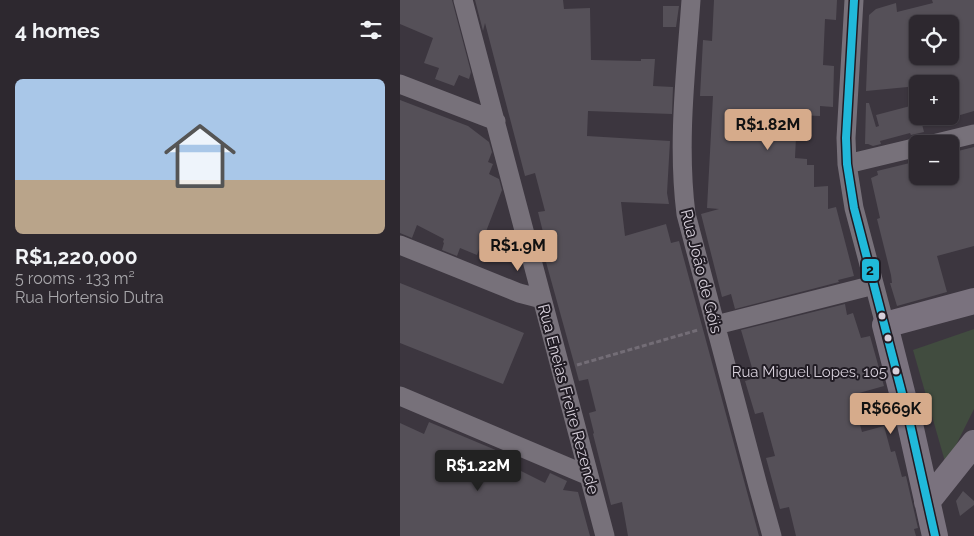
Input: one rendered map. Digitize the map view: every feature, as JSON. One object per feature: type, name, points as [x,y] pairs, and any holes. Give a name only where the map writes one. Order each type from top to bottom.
[{"type":"street","name":"Rua Eneias Freire Rezende","points":[[464,0],[606,536]]},
{"type":"street","name":"Rua João de Góis","points":[[691,0],[684,106],[683,188],[686,214],[772,536]]},
{"type":"street","points":[[855,0],[846,164],[854,208],[910,424],[935,536]]},
{"type":"street","points":[[400,84],[496,121]]},
{"type":"street","points":[[959,138],[974,134]]},
{"type":"street","points":[[846,164],[909,149]]},
{"type":"street","points":[[400,245],[519,293],[542,299]]},
{"type":"street","points":[[716,325],[874,285]]},
{"type":"street","points":[[885,325],[974,301]]},
{"type":"street","points":[[400,396],[589,476]]},
{"type":"street","points":[[927,502],[974,443]]},
{"type":"path","points":[[561,370],[716,325]]},
{"type":"green space","points":[[974,329],[974,409],[946,465],[913,350]]},
{"type":"building","points":[[400,0],[452,0],[471,72],[469,79],[459,75],[454,86],[435,79],[439,68],[424,63],[433,38],[400,24]]},
{"type":"building","points":[[475,0],[563,0],[564,9],[590,8],[591,60],[641,61],[641,59],[655,59],[653,86],[673,87],[672,114],[588,111],[587,136],[670,141],[667,193],[669,204],[621,202],[625,236],[666,224],[671,243],[679,241],[759,536],[628,536],[622,502],[611,505],[589,413],[596,411],[588,379],[579,381],[539,234],[543,232],[538,212],[545,211],[535,173],[525,176],[485,23],[483,31]]},
{"type":"building","points":[[714,0],[837,0],[836,20],[825,19],[823,65],[834,66],[833,107],[820,106],[820,116],[797,115],[795,158],[807,159],[807,165],[814,165],[814,187],[828,186],[828,209],[836,207],[854,276],[838,280],[839,282],[735,309],[731,294],[722,297],[701,214],[719,209],[707,208],[713,96],[700,96],[703,40],[712,41]]},
{"type":"building","points":[[932,0],[974,0],[974,111],[959,115],[959,75],[909,75],[909,87],[866,91],[869,15],[876,9],[896,3],[897,12],[933,3]]},
{"type":"building","points":[[663,6],[679,6],[676,27],[663,27]]},
{"type":"building","points":[[400,100],[468,126],[489,142],[492,152],[488,162],[493,164],[489,174],[499,179],[502,190],[477,255],[460,248],[457,256],[442,250],[444,239],[417,225],[412,238],[400,233]]},
{"type":"building","points":[[866,103],[869,103],[876,127],[879,126],[876,115],[909,106],[909,125],[922,125],[924,132],[911,135],[910,133],[880,141],[881,144],[873,146],[865,144]]},
{"type":"building","points":[[974,147],[974,246],[937,256],[947,292],[897,306],[890,283],[892,283],[891,275],[877,219],[880,218],[871,178],[878,175],[877,171],[909,163],[909,185],[959,185],[959,151]]},
{"type":"building","points":[[400,283],[524,333],[503,384],[400,343]]},
{"type":"building","points":[[845,304],[847,315],[853,313],[861,338],[870,336],[884,386],[852,395],[862,432],[884,426],[891,452],[895,451],[902,477],[906,476],[918,528],[914,529],[916,536],[796,536],[789,507],[780,509],[766,458],[775,456],[763,412],[755,414],[745,381],[755,378],[741,330]]},
{"type":"building","points":[[429,422],[515,458],[511,466],[545,483],[550,473],[567,481],[563,490],[578,492],[590,536],[400,536],[400,423],[424,434]]},
{"type":"building","points":[[963,491],[974,501],[974,505],[960,516],[956,501]]},
{"type":"transit line","name":"2","points":[[854,0],[846,138],[847,164],[854,208],[910,424],[935,536]]},
{"type":"place","name":"Rua Miguel Lopes, 105","points":[[896,371]]}]
